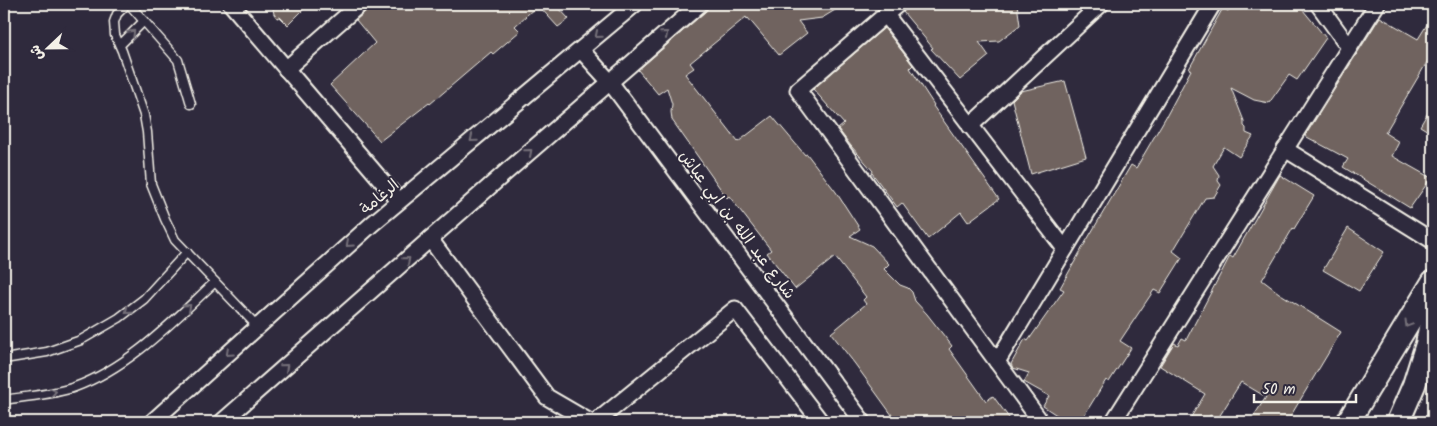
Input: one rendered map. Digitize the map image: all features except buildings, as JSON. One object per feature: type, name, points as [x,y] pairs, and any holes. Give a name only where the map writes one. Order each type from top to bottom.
[{"type":"main road","points":[[1348,422],[1433,282]]},
{"type":"main road","points":[[1398,422],[1414,385],[1427,344],[1433,312]]},
{"type":"street","points":[[231,4],[399,202]]},
{"type":"street","points":[[286,69],[360,4]]},
{"type":"street","name":"الرغامة","points":[[152,422],[372,224],[635,4]]},
{"type":"street","points":[[222,422],[700,4]]},
{"type":"street","points":[[898,4],[798,90],[1041,422]]},
{"type":"street","points":[[970,126],[1101,4]]},
{"type":"street","points":[[997,362],[1213,4]]},
{"type":"street","points":[[1318,4],[1349,47]]},
{"type":"street","points":[[1113,422],[1377,4]]},
{"type":"street","points":[[886,15],[1065,249]]},
{"type":"street","name":"شارع عبد الله بن ابي عياش","points":[[580,50],[610,82],[863,422]]},
{"type":"street","points":[[1285,149],[1433,241]]},
{"type":"street","points":[[430,239],[547,397],[590,422]]},
{"type":"street","points":[[596,422],[735,309],[821,422]]},
{"type":"lane","points":[[191,104],[178,60],[128,4],[117,14],[114,22],[116,36],[144,115],[151,184],[175,240],[258,327]]},
{"type":"lane","points":[[120,45],[144,21]]},
{"type":"lane","points":[[4,359],[56,349],[81,340],[119,318],[144,298],[187,252]]},
{"type":"lane","points":[[4,400],[75,387],[106,372],[150,342],[215,282]]}]
